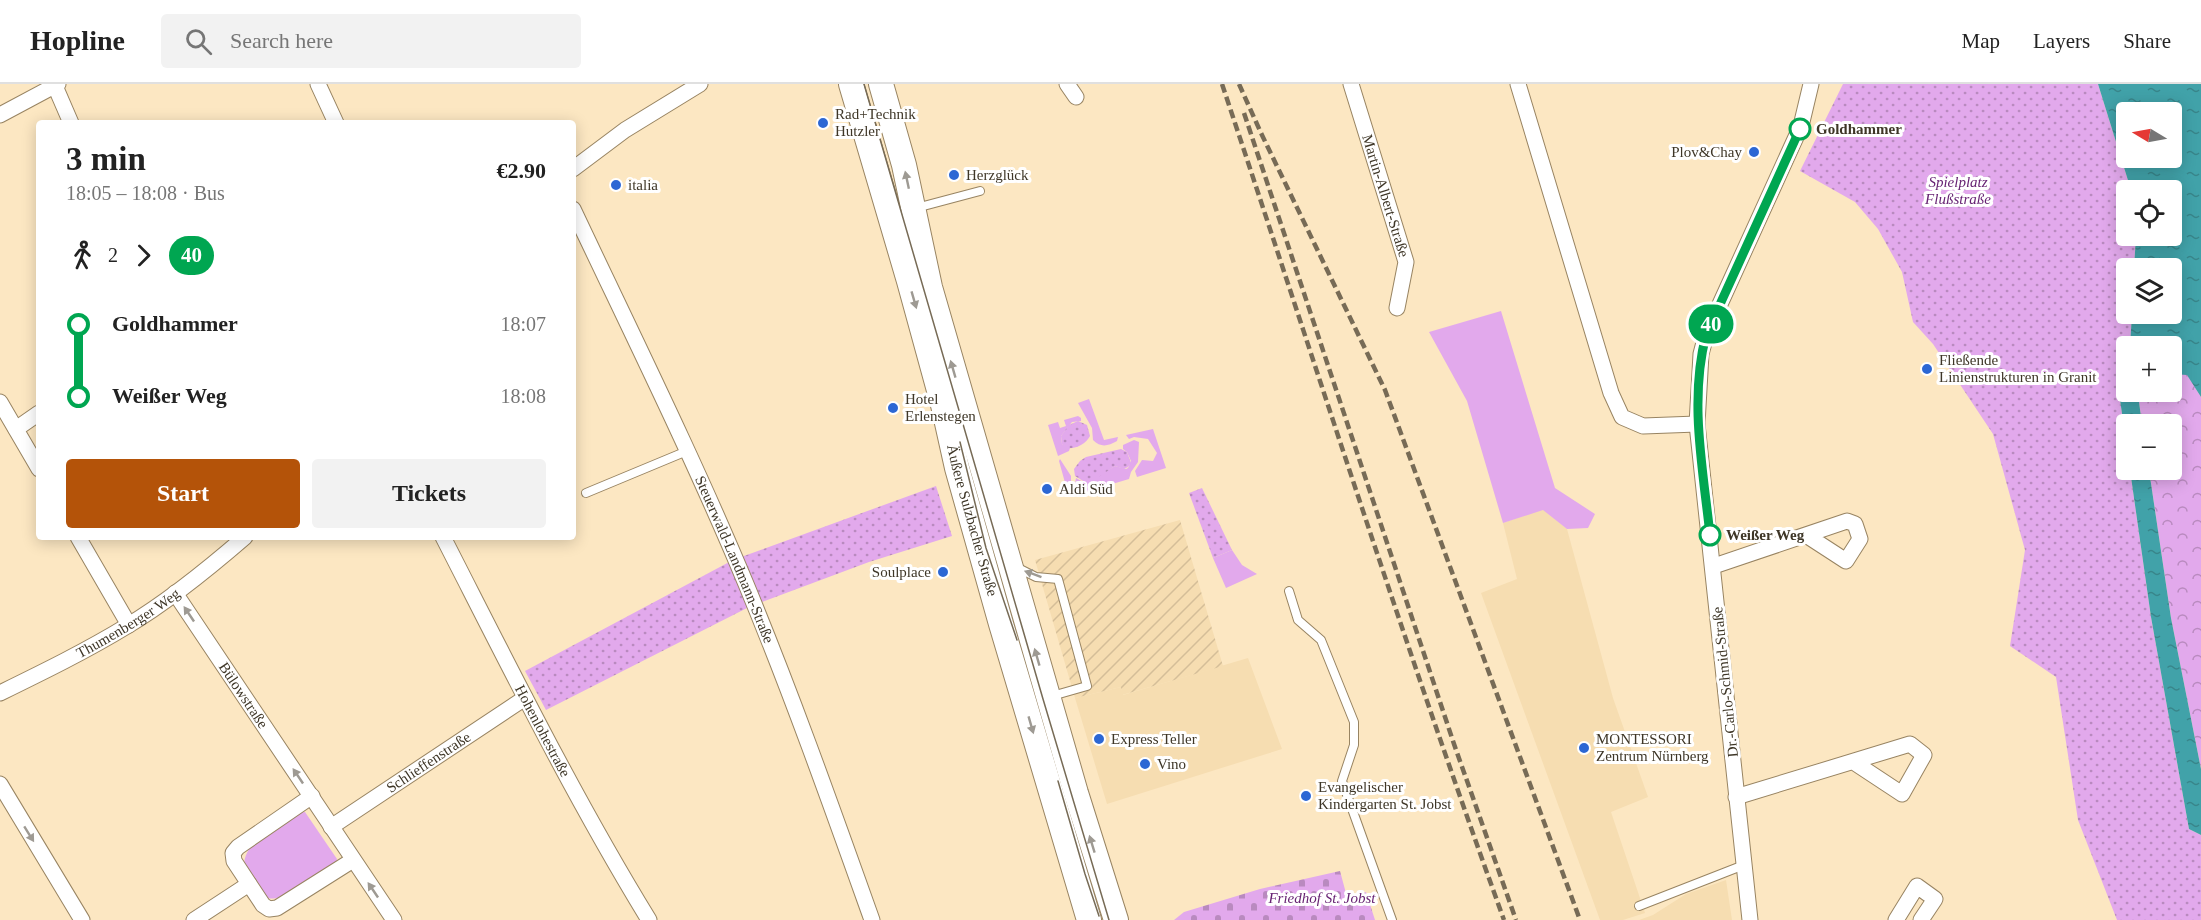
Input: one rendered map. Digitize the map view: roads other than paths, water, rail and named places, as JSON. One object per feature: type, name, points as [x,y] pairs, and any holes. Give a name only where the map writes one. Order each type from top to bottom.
[{"type":"main road","name":"Äußere Sulzbacher Straße","points":[[850,84],[944,405],[1009,563],[1116,920]]},
{"type":"main road","name":"Äußere Sulzbacher Straße","points":[[881,84],[904,165],[969,465],[1058,818],[1089,920]]},
{"type":"main road","points":[[1058,818],[1081,809]]},
{"type":"main road","points":[[1076,877],[1100,870]]},
{"type":"street","points":[[319,84],[335,120]]},
{"type":"street","points":[[576,167],[626,130],[700,84]]},
{"type":"street","name":"Martin-Albert-Straße","points":[[1351,84],[1406,262],[1397,308]]},
{"type":"street","points":[[1518,84],[1611,393],[1622,417],[1643,426],[1697,424]]},
{"type":"street","name":"Dr.-Carlo-Schmid-Straße","points":[[1750,920],[1714,566],[1697,424],[1701,354],[1706,335],[1801,126],[1811,84]]},
{"type":"street","points":[[0,115],[56,85],[70,120]]},
{"type":"street","name":"Steuerwald-Landmann-Straße","points":[[576,215],[687,451],[746,584],[817,766],[872,920]]},
{"type":"street","points":[[0,402],[36,463]]},
{"type":"street","points":[[16,429],[36,415]]},
{"type":"street","points":[[1714,566],[1806,535]]},
{"type":"street","points":[[80,540],[129,625]]},
{"type":"street","name":"Thumenberger Weg","points":[[0,693],[96,645],[129,625],[175,594],[241,540]]},
{"type":"street","name":"Hohenlohestraße","points":[[445,540],[607,852],[649,920]]},
{"type":"street","name":"Bülowstraße","points":[[175,594],[394,920]]},
{"type":"street","name":"Schlieffenstraße","points":[[332,827],[525,698]]},
{"type":"street","points":[[1736,797],[1855,763]]},
{"type":"street","points":[[0,783],[82,920]]},
{"type":"street","points":[[312,796],[238,847],[233,853],[234,861],[263,905],[269,909],[277,908],[353,860]]},
{"type":"street","points":[[194,920],[249,884]]},
{"type":"street","points":[[1896,920],[1917,886],[1935,899],[1921,920]]},
{"type":"lane","points":[[912,209],[980,191]]},
{"type":"lane","points":[[586,493],[687,451]]},
{"type":"lane","points":[[1009,563],[1036,577],[1058,579],[1087,686],[1048,697]]},
{"type":"lane","points":[[1289,591],[1298,620],[1321,640],[1354,722],[1354,745],[1342,781],[1392,920]]},
{"type":"lane","points":[[1639,906],[1744,865]]},
{"type":"water","points":[[2098,84],[2201,84],[2201,397],[2187,375],[2182,375],[2182,336],[2131,336],[2131,324],[2182,324],[2182,258],[2135,258],[2135,246],[2182,246],[2182,180],[2128,180],[2124,168],[2182,168],[2182,102],[2116,102],[2116,142]]},
{"type":"water","points":[[2120,402],[2139,402],[2141,414],[2122,414]]},
{"type":"water","points":[[2131,480],[2150,480],[2171,618],[2201,769],[2201,835],[2189,829],[2151,617]]},
{"type":"tram line","points":[[864,84],[1109,920]]},
{"type":"tram line","points":[[960,442],[986,548],[1017,640]]},
{"type":"tram line","points":[[1058,781],[1099,916]]},
{"type":"railway","points":[[1222,84],[1395,608],[1504,920]]},
{"type":"railway","points":[[1239,84],[1385,390],[1580,920]]},
{"type":"railway","points":[[1244,113],[1454,744],[1516,920]]},
{"type":"place","name":"Rad+Technik Hutzler","points":[[823,123]]},
{"type":"place","name":"Goldhammer","points":[[1800,129]]},
{"type":"place","name":"Plov&Chay","points":[[1754,152]]},
{"type":"place","name":"Herzglück","points":[[954,175]]},
{"type":"place","name":"italia","points":[[616,185]]},
{"type":"place","name":"Fließende Linienstrukturen in Granit","points":[[1927,369]]},
{"type":"place","name":"Hotel Erlenstegen","points":[[893,408]]},
{"type":"place","name":"Aldi Süd","points":[[1047,489]]},
{"type":"place","name":"Weißer Weg","points":[[1710,535]]},
{"type":"place","name":"Soulplace","points":[[943,572]]},
{"type":"place","name":"Express Teller","points":[[1099,739]]},
{"type":"place","name":"MONTESSORI Zentrum Nürnberg","points":[[1584,748]]},
{"type":"place","name":"Vino","points":[[1145,764]]},
{"type":"place","name":"Evangelischer Kindergarten St. Jobst","points":[[1306,796]]},
{"type":"park label","name":"Spielplatz Flußstraße","points":[[1958,190]]},
{"type":"park label","name":"Friedhof St. Jobst","points":[[1322,898]]}]
